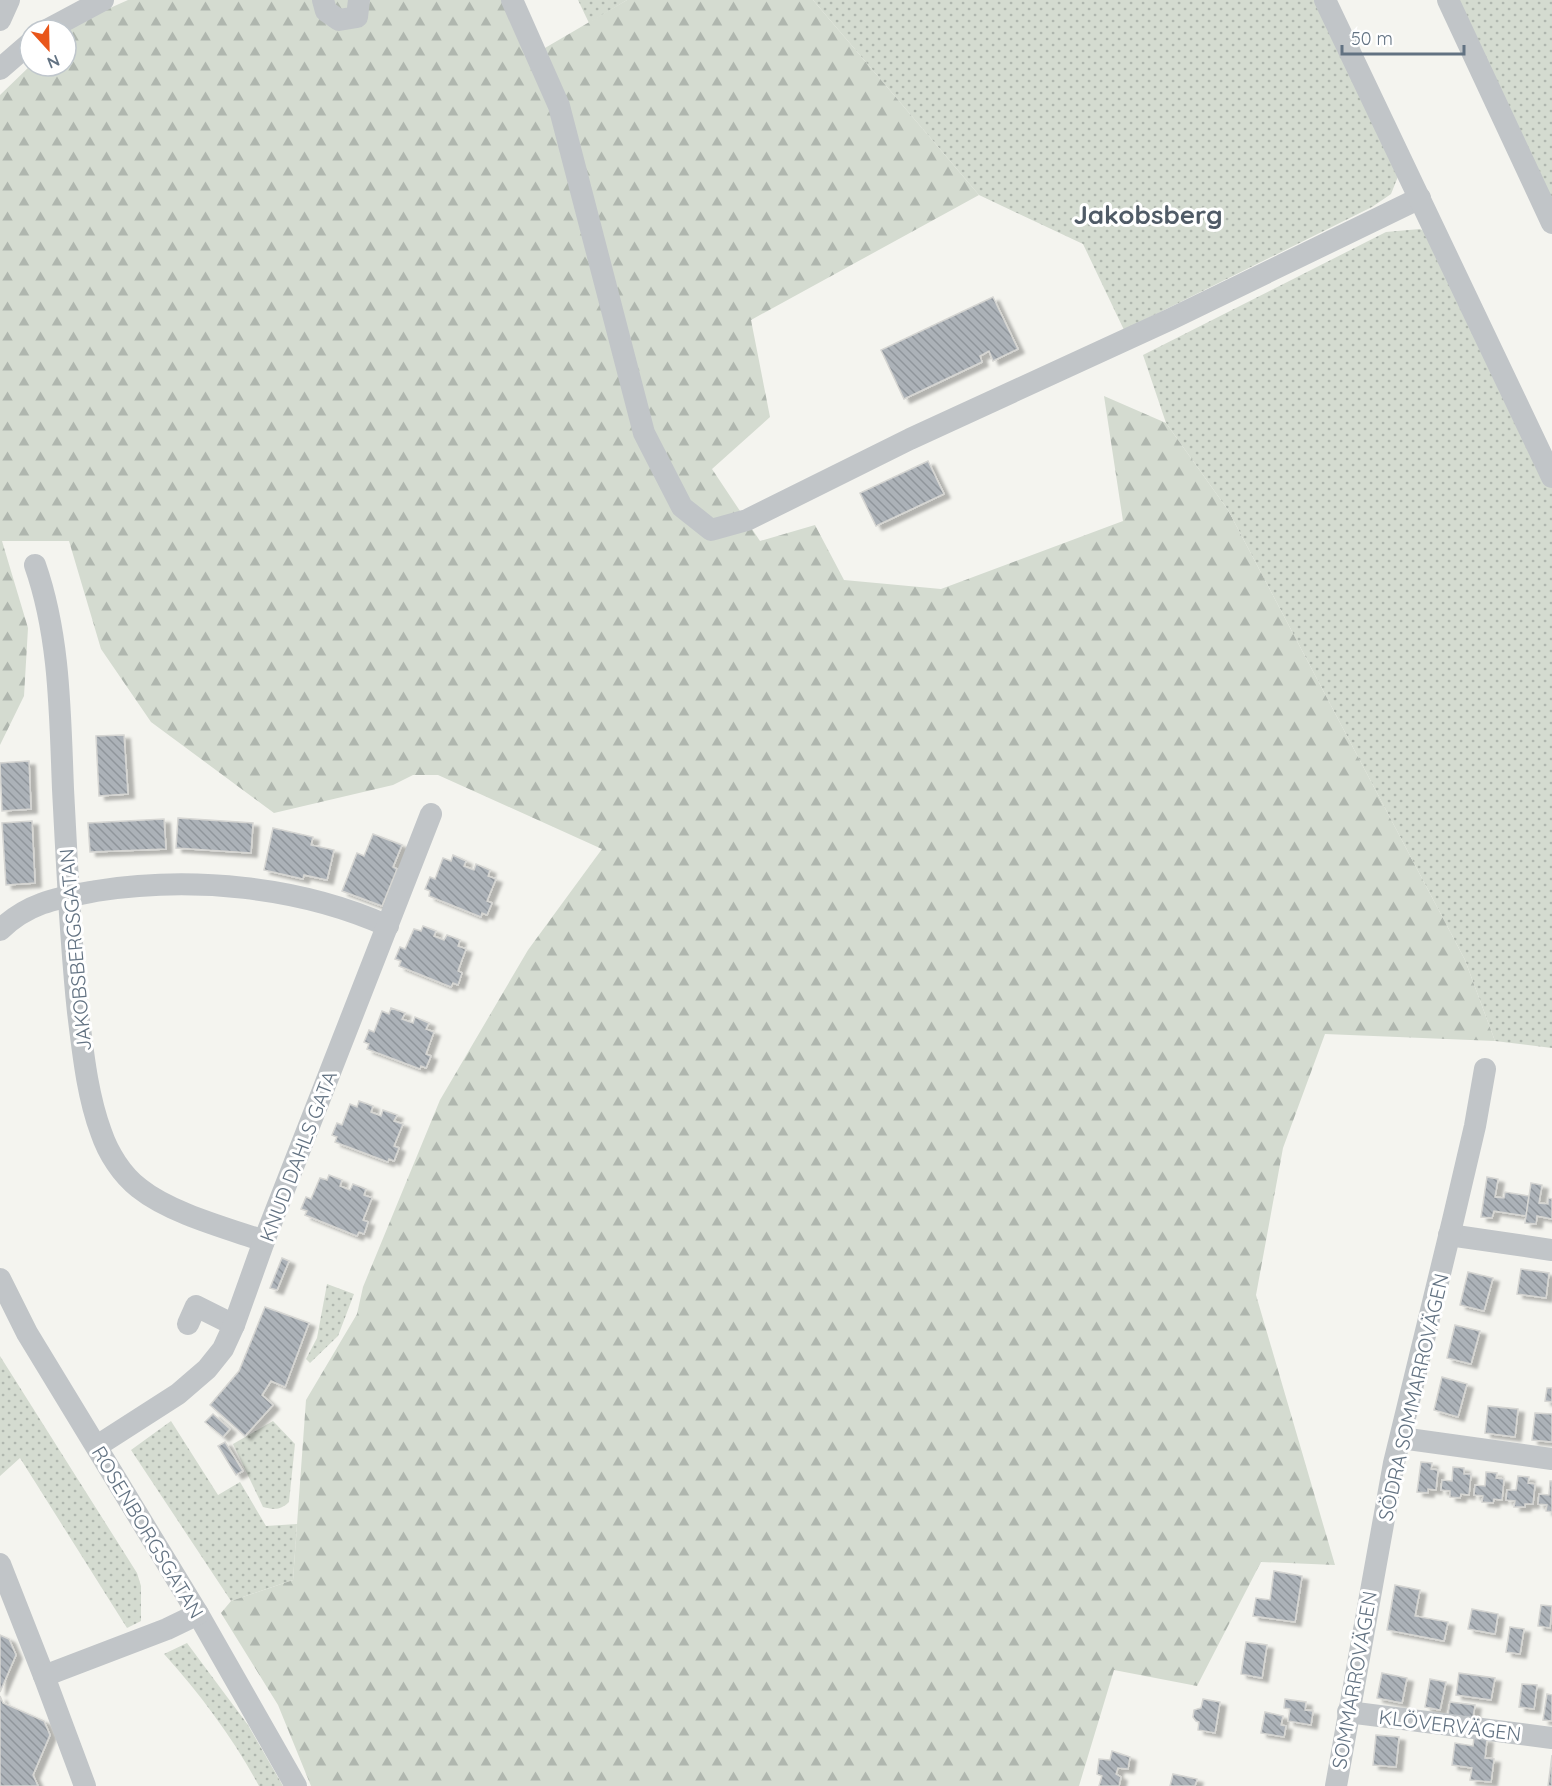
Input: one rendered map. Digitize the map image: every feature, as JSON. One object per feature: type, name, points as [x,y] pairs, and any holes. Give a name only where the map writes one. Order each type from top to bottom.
[{"type":"street","points":[[0,20],[9,0]]},
{"type":"street","points":[[69,18],[103,0]]},
{"type":"street","points":[[323,0],[326,11],[339,20],[357,17],[358,0]]},
{"type":"street","points":[[512,0],[559,106],[644,433],[682,507],[711,530],[747,520],[910,439],[1171,319],[1420,198]]},
{"type":"street","points":[[1325,0],[1552,477]]},
{"type":"street","points":[[1448,0],[1552,223]]},
{"type":"street","points":[[0,69],[18,53]]},
{"type":"street","name":"JAKOBSBERGSGATAN","points":[[35,564],[46,597],[55,664],[74,972],[83,1054],[101,1132],[108,1150],[138,1188],[168,1205],[264,1241]]},
{"type":"street","name":"KNUD DAHLS GATA","points":[[97,1446],[178,1394],[207,1369],[223,1349],[431,814]]},
{"type":"street","points":[[0,930],[28,909],[43,902],[133,885],[234,886],[290,895],[362,914],[387,926]]},
{"type":"street","points":[[1485,1069],[1451,1228],[1552,1250]]},
{"type":"street","name":"SÖDRA SOMMARROVÄGEN","points":[[1373,1574],[1388,1506],[1394,1463],[1451,1228]]},
{"type":"street","name":"ROSENBORGSGATAN","points":[[0,1279],[27,1334],[198,1614],[296,1786]]},
{"type":"street","points":[[196,1306],[234,1325]]},
{"type":"street","points":[[1401,1438],[1552,1459]]},
{"type":"street","points":[[0,1564],[85,1786]]},
{"type":"street","name":"SOMMARROVÄGEN","points":[[1336,1786],[1373,1574]]},
{"type":"street","points":[[44,1676],[167,1629],[198,1614]]},
{"type":"street","name":"KLÖVERVÄGEN","points":[[1348,1712],[1552,1738]]},
{"type":"green space","points":[[128,0],[506,0],[533,55],[627,0],[813,0],[979,195],[751,320],[770,417],[712,469],[760,541],[815,525],[844,580],[941,589],[1123,521],[1104,396],[1166,423],[1228,510],[1465,960],[1495,1041],[1325,1034],[1283,1148],[1256,1295],[1335,1565],[1261,1562],[1197,1686],[1114,1670],[1079,1786],[311,1786],[278,1705],[221,1613],[231,1601],[293,1580],[306,1400],[357,1314],[363,1287],[440,1100],[528,950],[602,849],[438,775],[413,775],[393,785],[274,813],[151,722],[101,649],[69,541],[2,541],[28,628],[24,696],[0,745],[0,95],[18,78],[78,78],[78,22]]},
{"type":"green space","points":[[578,0],[627,0],[589,23]]},
{"type":"green space","points":[[813,0],[1325,0],[1403,164],[1391,194],[1372,207],[1124,330],[1083,244],[979,195]]},
{"type":"green space","points":[[1448,0],[1552,0],[1552,223]]},
{"type":"green space","points":[[1420,229],[1438,238],[1552,477],[1552,1048],[1495,1041],[1465,960],[1228,510],[1166,423],[1143,355],[1386,232]]},
{"type":"green space","points":[[327,1284],[354,1294],[338,1336],[310,1363],[306,1359],[317,1338]]},
{"type":"green space","points":[[0,1356],[137,1573],[141,1586],[141,1621],[127,1628],[20,1458],[0,1476]]},
{"type":"green space","points":[[171,1421],[218,1495],[240,1482],[266,1526],[297,1524],[293,1580],[231,1601],[131,1450]]},
{"type":"green space","points":[[273,1421],[295,1444],[289,1502],[283,1507],[274,1509],[263,1507],[233,1444]]},
{"type":"green space","points":[[187,1643],[248,1725],[283,1786],[259,1786],[216,1717],[164,1654]]},
{"type":"building","points":[[993,297],[1018,349],[993,361],[989,351],[980,356],[982,362],[904,399],[881,350]]},
{"type":"building","points":[[928,461],[944,494],[876,526],[860,493]]},
{"type":"building","points":[[124,735],[128,794],[99,796],[96,736]]},
{"type":"building","points":[[29,761],[31,809],[2,811],[0,763]]},
{"type":"building","points":[[178,818],[253,823],[251,853],[176,848]]},
{"type":"building","points":[[164,819],[166,849],[90,852],[88,823]]},
{"type":"building","points":[[32,821],[35,883],[6,885],[2,823]]},
{"type":"building","points":[[273,828],[313,837],[311,845],[334,850],[327,880],[304,875],[303,879],[264,870]]},
{"type":"building","points":[[373,834],[402,845],[393,867],[397,869],[382,906],[342,891],[357,853],[364,856]]},
{"type":"building","points":[[453,855],[466,861],[464,866],[474,870],[476,864],[490,870],[488,876],[496,879],[487,901],[492,903],[487,915],[482,913],[481,917],[429,896],[430,891],[425,889],[430,877],[435,879],[443,858],[451,861]]},
{"type":"building","points":[[423,926],[436,931],[434,936],[444,940],[447,935],[460,940],[458,946],[466,949],[458,971],[462,973],[458,985],[453,983],[451,987],[399,966],[401,961],[395,959],[400,947],[405,949],[414,929],[421,931]]},
{"type":"building","points":[[391,1008],[405,1013],[402,1019],[413,1023],[415,1017],[429,1023],[426,1029],[434,1032],[426,1054],[431,1056],[426,1068],[421,1066],[420,1069],[367,1049],[369,1044],[364,1042],[369,1030],[374,1032],[382,1011],[389,1014]]},
{"type":"building","points":[[359,1101],[373,1106],[371,1112],[381,1116],[383,1110],[397,1115],[394,1121],[403,1124],[394,1146],[399,1148],[394,1161],[389,1159],[388,1162],[335,1142],[337,1137],[332,1135],[337,1123],[342,1125],[350,1104],[357,1107]]},
{"type":"building","points":[[329,1175],[342,1180],[340,1186],[350,1190],[353,1184],[366,1189],[364,1195],[372,1198],[363,1220],[368,1222],[364,1234],[359,1232],[357,1236],[305,1215],[307,1211],[301,1209],[306,1197],[311,1199],[320,1178],[327,1180]]},
{"type":"building","points":[[1487,1177],[1498,1179],[1495,1197],[1504,1198],[1505,1192],[1529,1196],[1526,1216],[1494,1211],[1492,1218],[1481,1217]]},
{"type":"building","points":[[1531,1183],[1542,1185],[1539,1203],[1548,1204],[1548,1198],[1552,1199],[1552,1219],[1537,1216],[1536,1224],[1525,1223]]},
{"type":"building","points":[[282,1258],[289,1261],[277,1290],[270,1288]]},
{"type":"building","points":[[1521,1269],[1549,1273],[1546,1298],[1517,1294]]},
{"type":"building","points":[[1468,1272],[1493,1278],[1484,1311],[1460,1305]]},
{"type":"building","points":[[265,1307],[309,1323],[285,1387],[271,1381],[262,1395],[273,1405],[245,1436],[210,1405],[239,1371]]},
{"type":"building","points":[[1455,1325],[1480,1331],[1471,1364],[1447,1358]]},
{"type":"building","points":[[1442,1377],[1467,1384],[1458,1417],[1434,1410]]},
{"type":"building","points":[[1547,1388],[1552,1388],[1552,1402],[1545,1401]]},
{"type":"building","points":[[1488,1406],[1518,1409],[1515,1437],[1485,1433]]},
{"type":"building","points":[[1535,1413],[1552,1414],[1552,1442],[1532,1440]]},
{"type":"building","points":[[213,1414],[230,1429],[223,1437],[205,1422]]},
{"type":"building","points":[[225,1442],[243,1471],[236,1475],[218,1446]]},
{"type":"building","points":[[1421,1462],[1432,1463],[1431,1469],[1438,1470],[1436,1490],[1428,1489],[1428,1493],[1417,1492]]},
{"type":"building","points":[[1453,1467],[1464,1468],[1464,1474],[1471,1474],[1469,1495],[1461,1494],[1460,1498],[1450,1497],[1450,1491],[1441,1490],[1442,1480],[1452,1481]]},
{"type":"building","points":[[1486,1472],[1497,1473],[1496,1478],[1504,1479],[1502,1500],[1494,1499],[1493,1503],[1482,1502],[1483,1496],[1474,1495],[1475,1485],[1485,1486]]},
{"type":"building","points":[[1518,1476],[1529,1477],[1528,1483],[1535,1484],[1533,1504],[1525,1504],[1525,1507],[1514,1507],[1515,1501],[1506,1500],[1507,1490],[1516,1490]]},
{"type":"building","points":[[1550,1481],[1552,1481],[1552,1512],[1546,1511],[1547,1505],[1538,1504],[1539,1494],[1549,1495]]},
{"type":"building","points":[[1274,1571],[1302,1576],[1295,1622],[1253,1616],[1256,1598],[1270,1600]]},
{"type":"building","points":[[1395,1585],[1420,1590],[1415,1616],[1448,1622],[1444,1641],[1387,1630]]},
{"type":"building","points":[[1541,1605],[1552,1606],[1550,1628],[1538,1626]]},
{"type":"building","points":[[1472,1609],[1498,1614],[1495,1634],[1468,1629]]},
{"type":"building","points":[[1510,1627],[1524,1629],[1520,1654],[1506,1652]]},
{"type":"building","points":[[0,1635],[9,1639],[16,1655],[0,1692]]},
{"type":"building","points":[[1246,1642],[1267,1645],[1262,1678],[1241,1674]]},
{"type":"building","points":[[1382,1673],[1407,1678],[1402,1703],[1377,1698]]},
{"type":"building","points":[[1459,1673],[1495,1678],[1491,1700],[1456,1695]]},
{"type":"building","points":[[1430,1679],[1446,1682],[1440,1710],[1425,1707]]},
{"type":"building","points":[[1522,1684],[1537,1685],[1534,1709],[1519,1707]]},
{"type":"building","points":[[1547,1694],[1552,1695],[1552,1721],[1543,1720]]},
{"type":"building","points":[[0,1696],[3,1703],[44,1721],[50,1735],[33,1775],[38,1786],[0,1786]]},
{"type":"building","points":[[1203,1699],[1220,1702],[1215,1733],[1198,1730],[1199,1722],[1193,1717],[1194,1710],[1201,1708]]},
{"type":"building","points":[[1285,1699],[1306,1702],[1305,1710],[1313,1711],[1311,1725],[1288,1721],[1290,1709],[1284,1708]]},
{"type":"building","points":[[1450,1702],[1475,1705],[1473,1718],[1448,1715]]},
{"type":"building","points":[[1265,1712],[1283,1716],[1281,1725],[1286,1726],[1284,1737],[1261,1733]]},
{"type":"building","points":[[1376,1735],[1399,1737],[1396,1767],[1373,1765]]},
{"type":"building","points":[[1474,1738],[1487,1739],[1485,1758],[1494,1759],[1491,1782],[1470,1780],[1472,1768],[1452,1765],[1455,1743],[1473,1746]]},
{"type":"building","points":[[1112,1751],[1130,1757],[1128,1769],[1118,1768],[1116,1774],[1121,1777],[1119,1786],[1099,1786],[1102,1776],[1097,1774],[1099,1759],[1110,1760]]},
{"type":"building","points":[[1552,1755],[1552,1786],[1548,1786]]},
{"type":"building","points":[[1173,1774],[1197,1779],[1195,1786],[1170,1786]]},
{"type":"district","name":"Jakobsberg","points":[[1148,214]]}]
